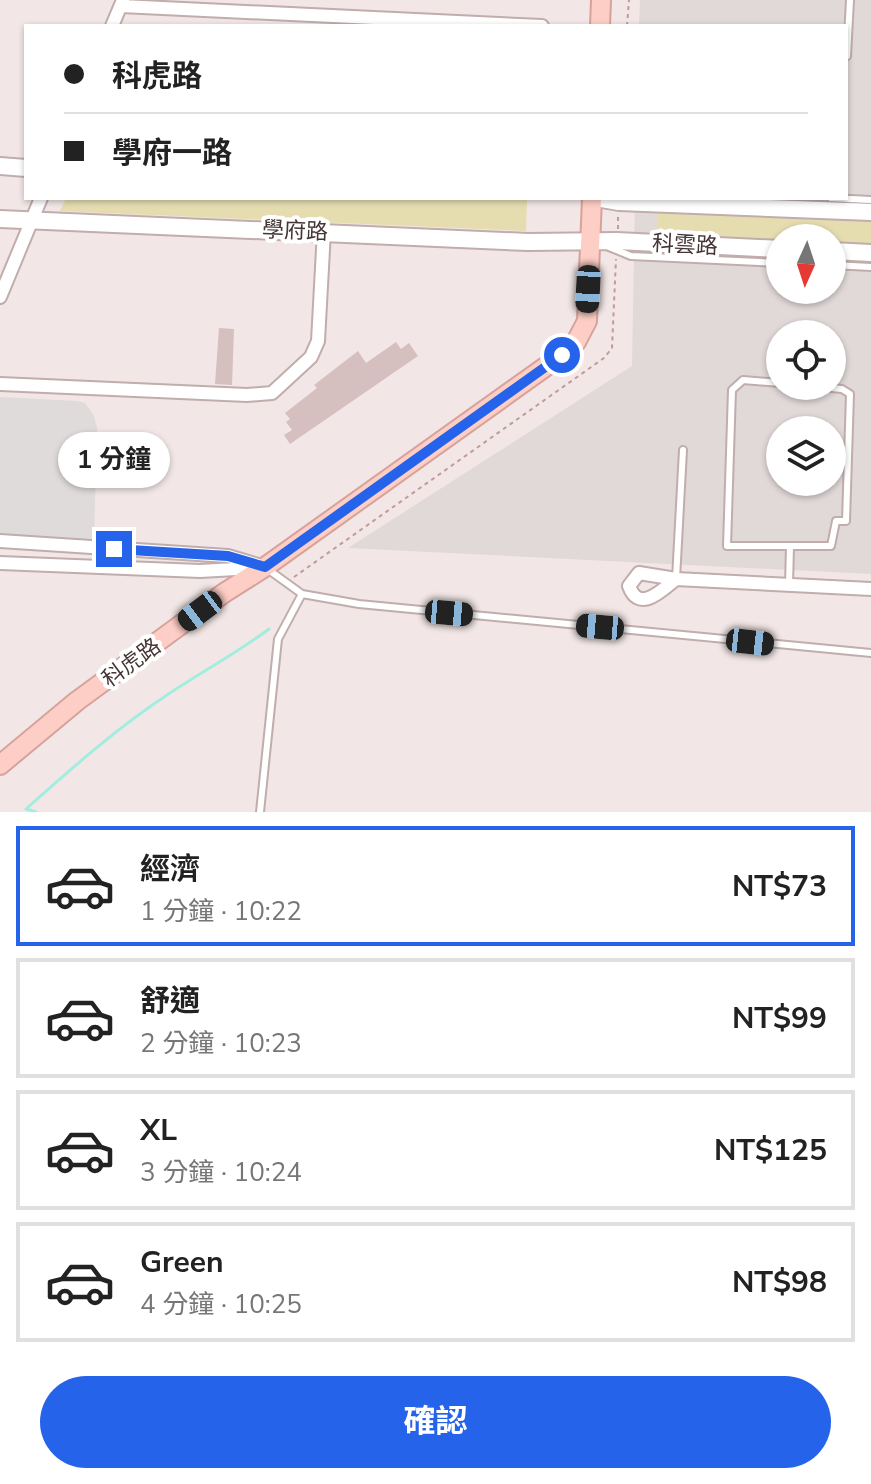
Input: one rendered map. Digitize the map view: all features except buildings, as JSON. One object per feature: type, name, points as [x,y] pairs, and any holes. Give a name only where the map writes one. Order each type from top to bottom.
[{"type":"main road","points":[[600,24],[601,0]]},
{"type":"main road","name":"科虎路","points":[[0,765],[77,701],[224,593],[265,567],[576,342],[587,321],[594,200]]},
{"type":"street","points":[[113,24],[122,3],[505,24]]},
{"type":"street","points":[[0,166],[24,168]]},
{"type":"street","points":[[0,297],[40,200]]},
{"type":"street","name":"科雲路","points":[[606,200],[871,212]]},
{"type":"street","name":"學府路","points":[[0,219],[528,242],[590,241]]},
{"type":"street","points":[[0,384],[247,395],[272,393],[311,357],[318,341],[324,231]]},
{"type":"street","name":"科雲路","points":[[590,241],[766,248]]},
{"type":"street","points":[[846,252],[871,253]]},
{"type":"street","points":[[0,541],[228,556],[265,567]]},
{"type":"street","points":[[0,563],[200,571],[265,567]]},
{"type":"street","points":[[676,579],[871,589]]},
{"type":"lane","points":[[848,37],[850,0]]},
{"type":"lane","points":[[848,199],[871,200]]},
{"type":"lane","points":[[590,241],[631,256],[766,262]]},
{"type":"lane","points":[[846,266],[871,267]]},
{"type":"lane","points":[[766,382],[743,380],[732,390],[727,546],[831,546],[836,521],[846,521],[850,394],[846,392]]},
{"type":"lane","points":[[676,579],[683,450]]},
{"type":"lane","points":[[789,585],[790,546]]},
{"type":"lane","points":[[265,567],[302,594],[359,604],[871,653]]},
{"type":"lane","points":[[260,812],[278,639],[302,594]]},
{"type":"path","points":[[627,24],[629,0]]},
{"type":"shaded area","points":[[640,0],[871,0],[871,574],[348,548],[632,366],[635,200],[848,200],[848,24],[639,24]]},
{"type":"shaded area","points":[[65,200],[527,200],[526,231],[60,211]]},
{"type":"shaded area","points":[[658,213],[871,218],[871,247],[846,245],[846,224],[766,224],[766,241],[658,231]]},
{"type":"shaded area","points":[[0,397],[78,401],[85,403],[93,414],[97,427],[94,541],[0,534]]},
{"type":"waterway","points":[[36,812],[26,809],[114,734],[170,693],[269,629]]},
{"type":"route","points":[[114,549],[228,556],[265,567],[562,355]]}]
